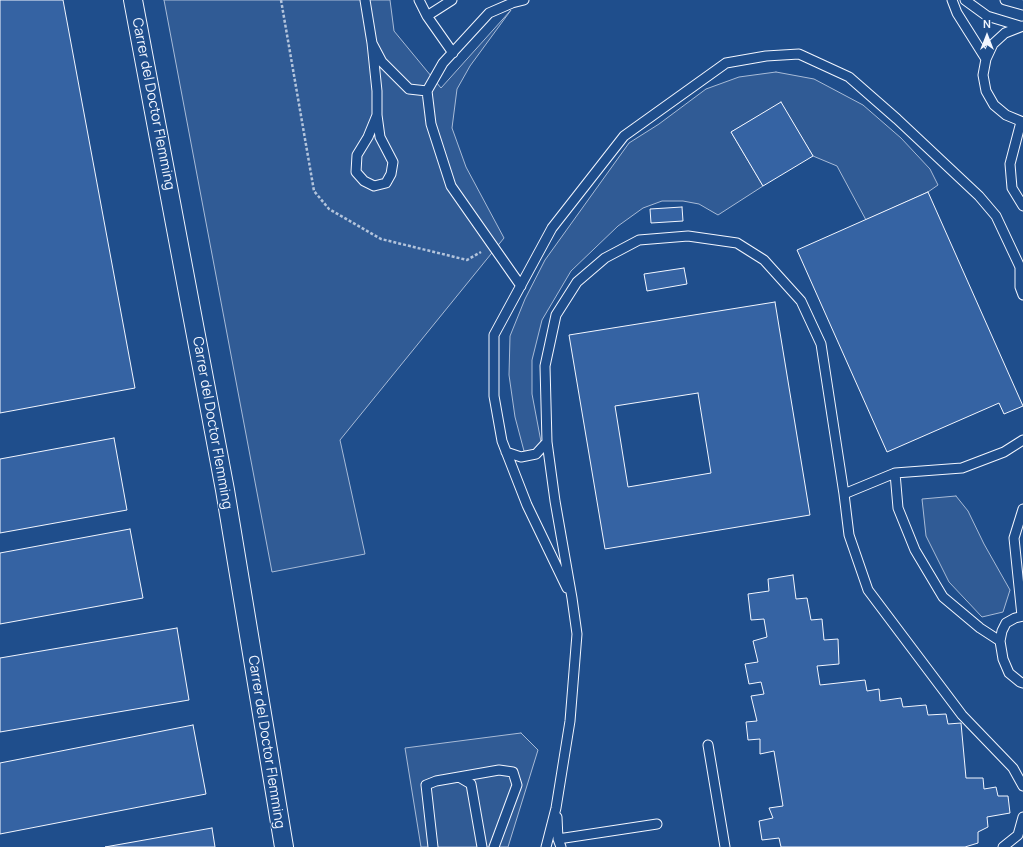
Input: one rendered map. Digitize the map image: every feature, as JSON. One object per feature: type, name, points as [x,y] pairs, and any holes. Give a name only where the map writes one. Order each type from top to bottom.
[{"type":"street","name":"Carrer del Doctor Flemming","points":[[133,0],[225,490],[284,847]]},
{"type":"lane","points":[[365,0],[372,43],[380,137],[393,162],[391,174],[386,183],[374,186],[364,181],[356,172],[357,155],[368,137],[377,115]]},
{"type":"lane","points":[[419,0],[426,16],[453,53]]},
{"type":"lane","points":[[426,16],[452,0]]},
{"type":"lane","points":[[521,286],[451,186],[431,124],[426,90],[444,63],[489,13],[512,3],[524,0]]},
{"type":"lane","points":[[952,0],[957,13],[986,59]]},
{"type":"lane","points":[[965,0],[987,16],[1021,26]]},
{"type":"lane","points":[[1005,0],[1023,6]]},
{"type":"lane","points":[[1021,26],[1005,33],[993,44],[986,59],[983,75],[986,90],[994,105],[1006,115],[1022,122],[1010,164],[1012,188],[1023,206]]},
{"type":"lane","points":[[372,43],[382,62],[409,89],[426,90]]},
{"type":"lane","points":[[572,598],[527,505],[502,441],[494,396],[494,335],[552,228],[624,136],[726,63],[766,56],[799,54],[849,77],[897,119],[978,196],[996,216],[1020,267],[1020,287],[1023,295]]},
{"type":"lane","points":[[546,847],[556,808],[570,721],[577,634],[555,501],[547,442],[544,366],[556,316],[577,282],[605,258],[639,240],[688,236],[737,243],[764,260],[801,300],[821,344],[849,535],[868,590],[962,715],[1014,768],[1023,786]]},
{"type":"lane","points":[[844,494],[895,473],[962,468],[1004,452],[1023,440]]},
{"type":"lane","points":[[506,452],[521,457],[536,454],[547,442]]},
{"type":"lane","points":[[895,473],[898,508],[915,550],[943,597],[980,628],[1000,641]]},
{"type":"lane","points":[[1023,509],[1014,538],[1022,616],[1006,623],[1002,631],[1000,641],[1009,673],[1023,683]]},
{"type":"lane","points":[[708,745],[725,847]]},
{"type":"lane","points":[[432,847],[426,785],[436,781],[499,770],[513,772],[517,785],[494,847]]},
{"type":"lane","points":[[459,777],[471,784],[482,847]]},
{"type":"lane","points":[[556,808],[560,843],[657,824]]},
{"type":"lane","points":[[1003,847],[1018,835],[1023,816]]},
{"type":"shaded area","points":[[164,0],[390,0],[394,31],[441,88],[511,10],[470,66],[457,89],[452,128],[466,167],[504,238],[340,440],[365,554],[272,572]]},
{"type":"shaded area","points":[[776,72],[814,79],[863,105],[901,138],[930,169],[938,185],[928,192],[866,220],[837,166],[813,156],[781,103],[731,132],[763,186],[718,215],[699,204],[683,201],[662,201],[643,208],[618,226],[571,271],[542,320],[532,360],[532,394],[542,447],[537,453],[524,451],[515,417],[509,375],[510,336],[525,299],[545,260],[629,143],[659,124],[706,89],[739,77]]},
{"type":"shaded area","points":[[956,496],[968,511],[984,544],[1010,590],[1003,612],[982,617],[949,582],[926,536],[922,499]]},
{"type":"shaded area","points":[[521,733],[538,750],[508,847],[421,847],[405,748]]},
{"type":"building","points":[[0,0],[63,0],[135,388],[0,413]]},
{"type":"building","points":[[781,102],[813,156],[763,186],[731,132]]},
{"type":"building","points":[[928,192],[1023,406],[1004,414],[999,403],[887,452],[797,250]]},
{"type":"building","points":[[682,207],[683,221],[651,223],[650,209]]},
{"type":"building","points":[[684,268],[687,284],[647,291],[644,274]]},
{"type":"building","points":[[775,302],[810,515],[605,549],[569,335]],"holes":[[[698,393],[711,473],[628,487],[615,406]]]},
{"type":"building","points":[[114,438],[127,510],[0,533],[0,459]]},
{"type":"building","points":[[130,529],[143,598],[0,624],[0,553]]},
{"type":"building","points":[[793,575],[796,599],[807,598],[811,620],[822,619],[824,640],[838,639],[839,664],[817,666],[820,685],[865,680],[867,691],[879,689],[880,701],[901,698],[903,707],[926,705],[928,715],[946,714],[948,724],[961,723],[966,778],[983,778],[984,789],[996,787],[998,796],[1008,796],[1010,813],[987,817],[988,827],[978,832],[978,843],[965,847],[781,847],[779,838],[762,840],[759,821],[773,818],[769,808],[783,806],[774,751],[760,754],[760,739],[748,740],[746,722],[757,721],[751,696],[764,694],[761,682],[749,684],[745,664],[758,662],[753,641],[767,637],[764,619],[751,620],[748,594],[769,591],[768,579]]},
{"type":"building","points":[[177,628],[189,700],[0,732],[0,658]]},
{"type":"building","points":[[193,725],[206,794],[0,834],[0,763]]},
{"type":"building","points":[[212,828],[215,847],[105,847]]}]
